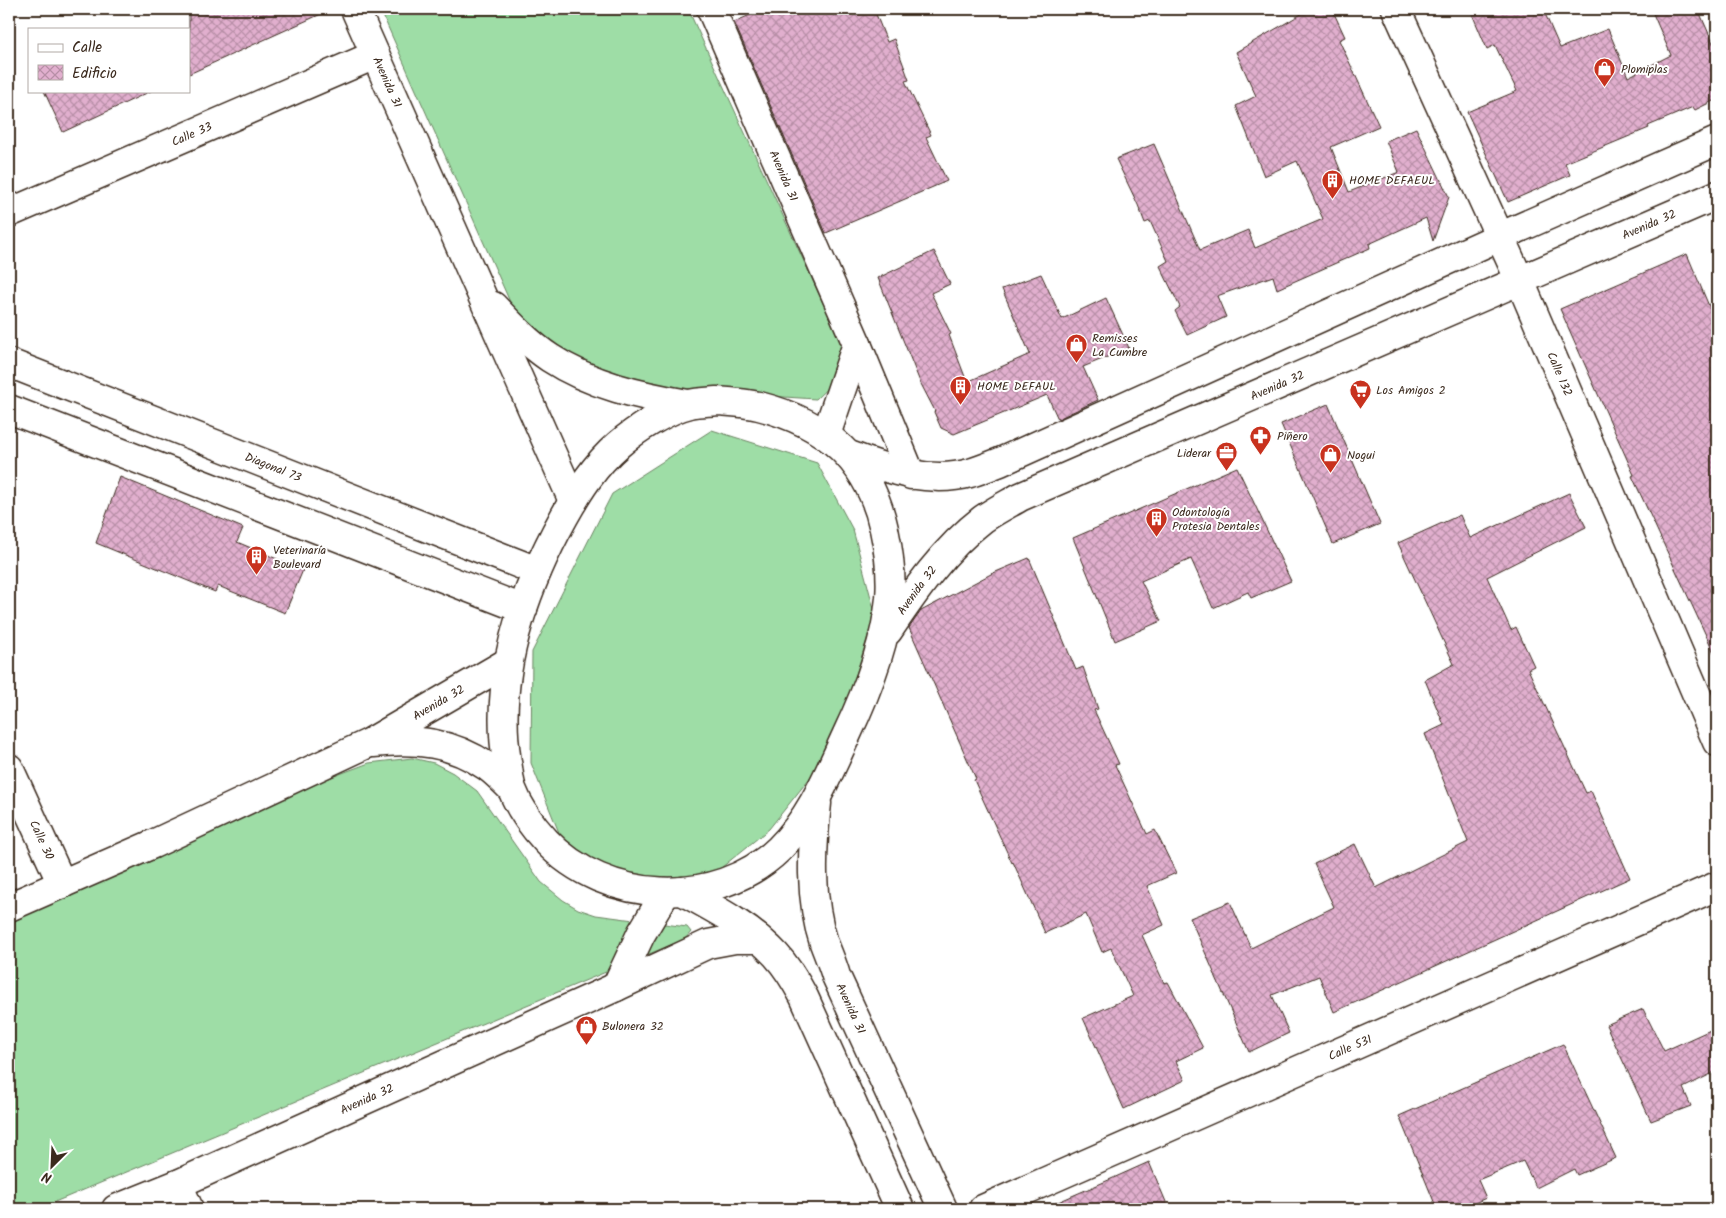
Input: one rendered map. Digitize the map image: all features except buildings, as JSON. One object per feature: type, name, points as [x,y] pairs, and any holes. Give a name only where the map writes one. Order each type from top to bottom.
[{"type":"main road","name":"Avenida 31","points":[[355,9],[573,501]]},
{"type":"main road","name":"Avenida 31","points":[[711,9],[857,344],[911,475]]},
{"type":"main road","name":"Calle 132","points":[[1396,9],[1520,281],[1717,742]]},
{"type":"main road","name":"Calle 33","points":[[9,213],[375,55]]},
{"type":"main road","points":[[852,456],[911,475],[939,476],[969,473],[1000,462],[1717,141]]},
{"type":"main road","name":"Avenida 32","points":[[883,638],[925,579],[951,548],[983,519],[1020,497],[1717,195]]},
{"type":"main road","name":"Avenida 31","points":[[480,293],[521,335],[550,358],[576,372],[603,384],[688,404]]},
{"type":"main road","points":[[826,434],[857,344]]},
{"type":"main road","name":"Diagonal 73","points":[[9,364],[537,571]]},
{"type":"main road","points":[[718,401],[756,405],[792,416],[826,434],[852,456],[869,485],[881,516],[890,556],[890,598],[883,638],[860,707],[818,796],[800,826],[776,851],[748,871],[716,885],[674,892],[633,889],[602,879],[573,864],[547,842],[527,816],[511,788],[504,737],[503,704],[508,662],[523,609],[548,546],[573,501],[592,472],[617,446],[647,423],[688,404],[718,401]]},
{"type":"main road","points":[[9,409],[523,609]]},
{"type":"main road","name":"Avenida 32","points":[[9,907],[153,844],[369,743],[508,662]]},
{"type":"main road","name":"Avenida 32","points":[[369,743],[400,740],[431,742],[461,752],[488,767],[511,788]]},
{"type":"main road","name":"Calle 30","points":[[9,768],[62,884]]},
{"type":"main road","name":"Avenida 31","points":[[818,796],[813,837],[812,872],[816,908],[824,943],[836,976],[942,1209]]},
{"type":"main road","name":"Calle 531","points":[[983,1209],[1717,886]]},
{"type":"main road","points":[[674,892],[736,922],[776,954],[790,973],[804,996],[900,1209]]},
{"type":"main road","points":[[616,987],[641,934],[674,892]]},
{"type":"main road","name":"Avenida 32","points":[[116,1209],[178,1184],[708,944],[735,939],[759,939]]},
{"type":"main road","points":[[178,1184],[189,1209]]},
{"type":"green space","points":[[380,9],[688,9],[846,353],[838,378],[816,399],[624,387],[522,329]]},
{"type":"green space","points":[[712,430],[817,463],[853,530],[875,613],[833,749],[769,829],[695,889],[628,883],[564,845],[531,763],[532,652],[612,494]]},
{"type":"green space","points":[[412,758],[434,763],[453,773],[477,791],[541,882],[563,900],[578,909],[596,915],[687,927],[691,932],[685,939],[38,1209],[9,1209],[9,910],[153,844],[369,763]]},
{"type":"place","name":"Plomiplas","points":[[1605,88]]},
{"type":"place","name":"HOME DEFAEUL","points":[[1333,199]]},
{"type":"place","name":"Remisses La Cumbre","points":[[1076,364]]},
{"type":"place","name":"HOME DEFAUL","points":[[961,405]]},
{"type":"place","name":"Los Amigos 2","points":[[1360,409]]},
{"type":"place","name":"Piñero","points":[[1261,455]]},
{"type":"place","name":"Liderar","points":[[1227,472]]},
{"type":"place","name":"Nogui","points":[[1331,474]]},
{"type":"place","name":"Odontología Protesia Dentales","points":[[1156,538]]},
{"type":"place","name":"Veterinaría Boulevard","points":[[257,576]]},
{"type":"place","name":"Bulonera 32","points":[[586,1045]]}]
